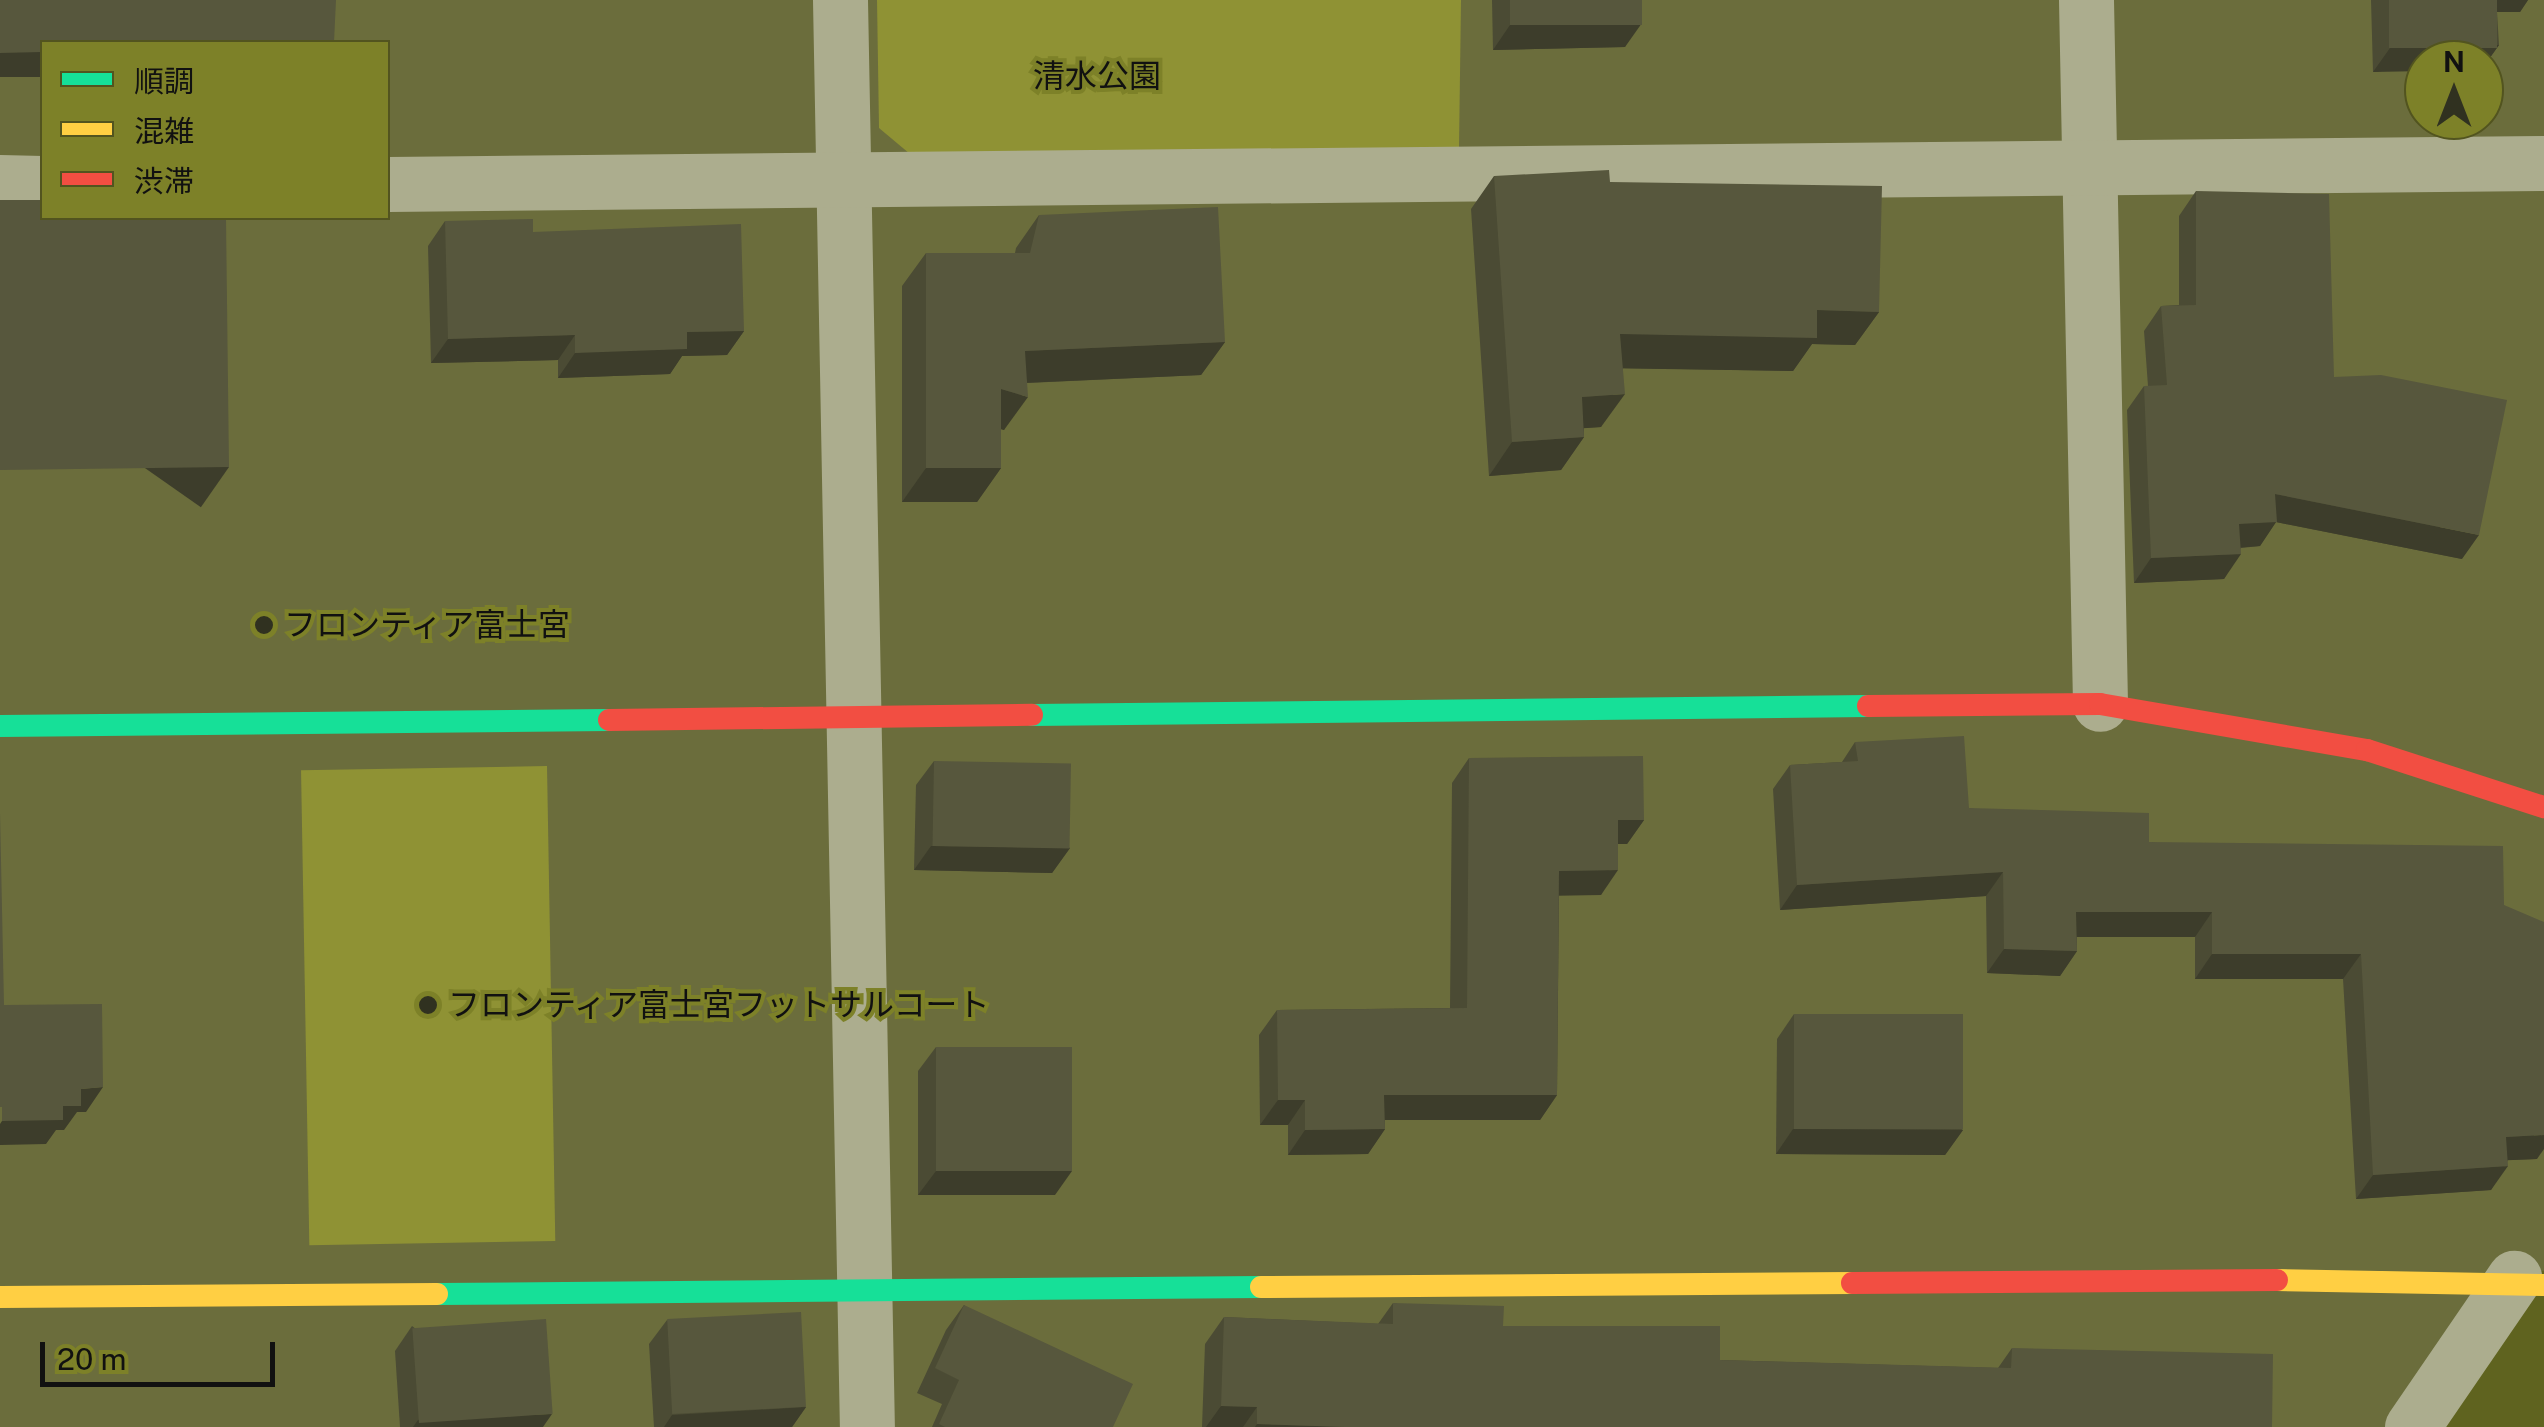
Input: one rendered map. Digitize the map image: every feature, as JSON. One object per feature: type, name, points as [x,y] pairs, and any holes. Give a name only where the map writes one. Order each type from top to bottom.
[{"type":"street","points":[[840,0],[850,720],[868,1287],[867,1427]]},
{"type":"street","points":[[2086,0],[2100,704]]},
{"type":"street","points":[[390,184],[841,186],[2088,174],[2544,163]]},
{"type":"street","points":[[0,182],[40,182]]},
{"type":"street","points":[[0,726],[2100,704],[2367,750],[2544,807]]},
{"type":"street","points":[[0,1296],[868,1287],[2530,1282]]},
{"type":"street","points":[[2412,1427],[2530,1282]]},
{"type":"green space","name":"清水公園","points":[[877,0],[1461,0],[1459,148],[910,154],[879,128]]},
{"type":"green space","name":"フロンティア富士宮フットサルコート","points":[[547,766],[555,1241],[309,1245],[301,770]]},
{"type":"building","points":[[0,0],[336,0],[334,40],[40,40],[40,52],[0,53]]},
{"type":"building","points":[[1510,0],[1642,0],[1642,25],[1510,25]]},
{"type":"building","points":[[2389,0],[2497,0],[2497,40],[2404,40],[2404,48],[2389,48]]},
{"type":"building","points":[[1609,170],[1610,182],[1882,186],[1879,312],[1817,310],[1817,338],[1620,334],[1625,394],[1582,397],[1584,437],[1512,442],[1494,176]]},
{"type":"building","points":[[2196,191],[2329,194],[2334,377],[2381,375],[2507,400],[2479,535],[2275,494],[2277,522],[2239,524],[2241,554],[2151,558],[2144,386],[2167,385],[2161,306],[2196,305]]},
{"type":"building","points":[[0,200],[40,200],[40,220],[226,220],[229,467],[0,470]]},
{"type":"building","points":[[1218,207],[1225,342],[1025,351],[1028,397],[1001,389],[1001,468],[926,468],[926,253],[1030,253],[1039,215]]},
{"type":"building","points":[[533,219],[533,232],[741,224],[744,331],[687,332],[687,349],[575,353],[575,335],[448,339],[445,221]]},
{"type":"building","points":[[1964,736],[1969,808],[2149,813],[2149,842],[2503,846],[2504,905],[2544,922],[2544,1135],[2506,1137],[2508,1166],[2373,1175],[2361,954],[2212,954],[2212,912],[2076,912],[2077,951],[2004,949],[2003,872],[1797,885],[1790,765],[1858,761],[1855,742]]},
{"type":"building","points":[[1643,756],[1644,820],[1618,820],[1618,870],[1559,871],[1557,1095],[1384,1095],[1385,1129],[1305,1130],[1305,1100],[1278,1100],[1277,1010],[1467,1008],[1469,758]]},
{"type":"building","points":[[934,761],[1071,763],[1069,848],[933,846]]},
{"type":"building","points":[[0,812],[4,1005],[102,1004],[103,1087],[81,1089],[81,1106],[63,1106],[63,1120],[2,1121]]},
{"type":"building","points":[[1794,1014],[1963,1014],[1963,1129],[1794,1129]]},
{"type":"building","points":[[936,1047],[1072,1047],[1072,1171],[936,1171]]},
{"type":"building","points":[[1393,1303],[1504,1306],[1503,1326],[1720,1326],[1720,1360],[2011,1368],[2012,1348],[2273,1354],[2272,1427],[1345,1427],[1257,1424],[1257,1407],[1221,1406],[1224,1317],[1393,1324]]},
{"type":"building","points":[[964,1305],[1133,1384],[1113,1427],[939,1424],[959,1380],[935,1368]]},
{"type":"building","points":[[801,1312],[806,1407],[672,1414],[667,1319]]},
{"type":"building","points":[[546,1319],[553,1414],[419,1423],[412,1328]]},
{"type":"waterway","points":[[2488,1427],[2544,1342]]},
{"type":"traffic: fast","points":[[1032,715],[1868,706]]},
{"type":"traffic: fast","points":[[0,726],[609,720]]},
{"type":"traffic: fast","points":[[437,1294],[1261,1287]]},
{"type":"traffic: slow","points":[[2277,1280],[2544,1285]]},
{"type":"traffic: slow","points":[[1261,1287],[1852,1283]]},
{"type":"traffic: slow","points":[[0,1297],[437,1294]]},
{"type":"traffic: jam","points":[[1868,706],[2100,704],[2367,750],[2544,807]]},
{"type":"traffic: jam","points":[[609,720],[1032,715]]},
{"type":"traffic: jam","points":[[1852,1283],[2277,1280]]},
{"type":"place","name":"フロンティア富士宮","points":[[264,625]]},
{"type":"place","name":"フロンティア富士宮フットサルコート","points":[[428,1005]]}]
